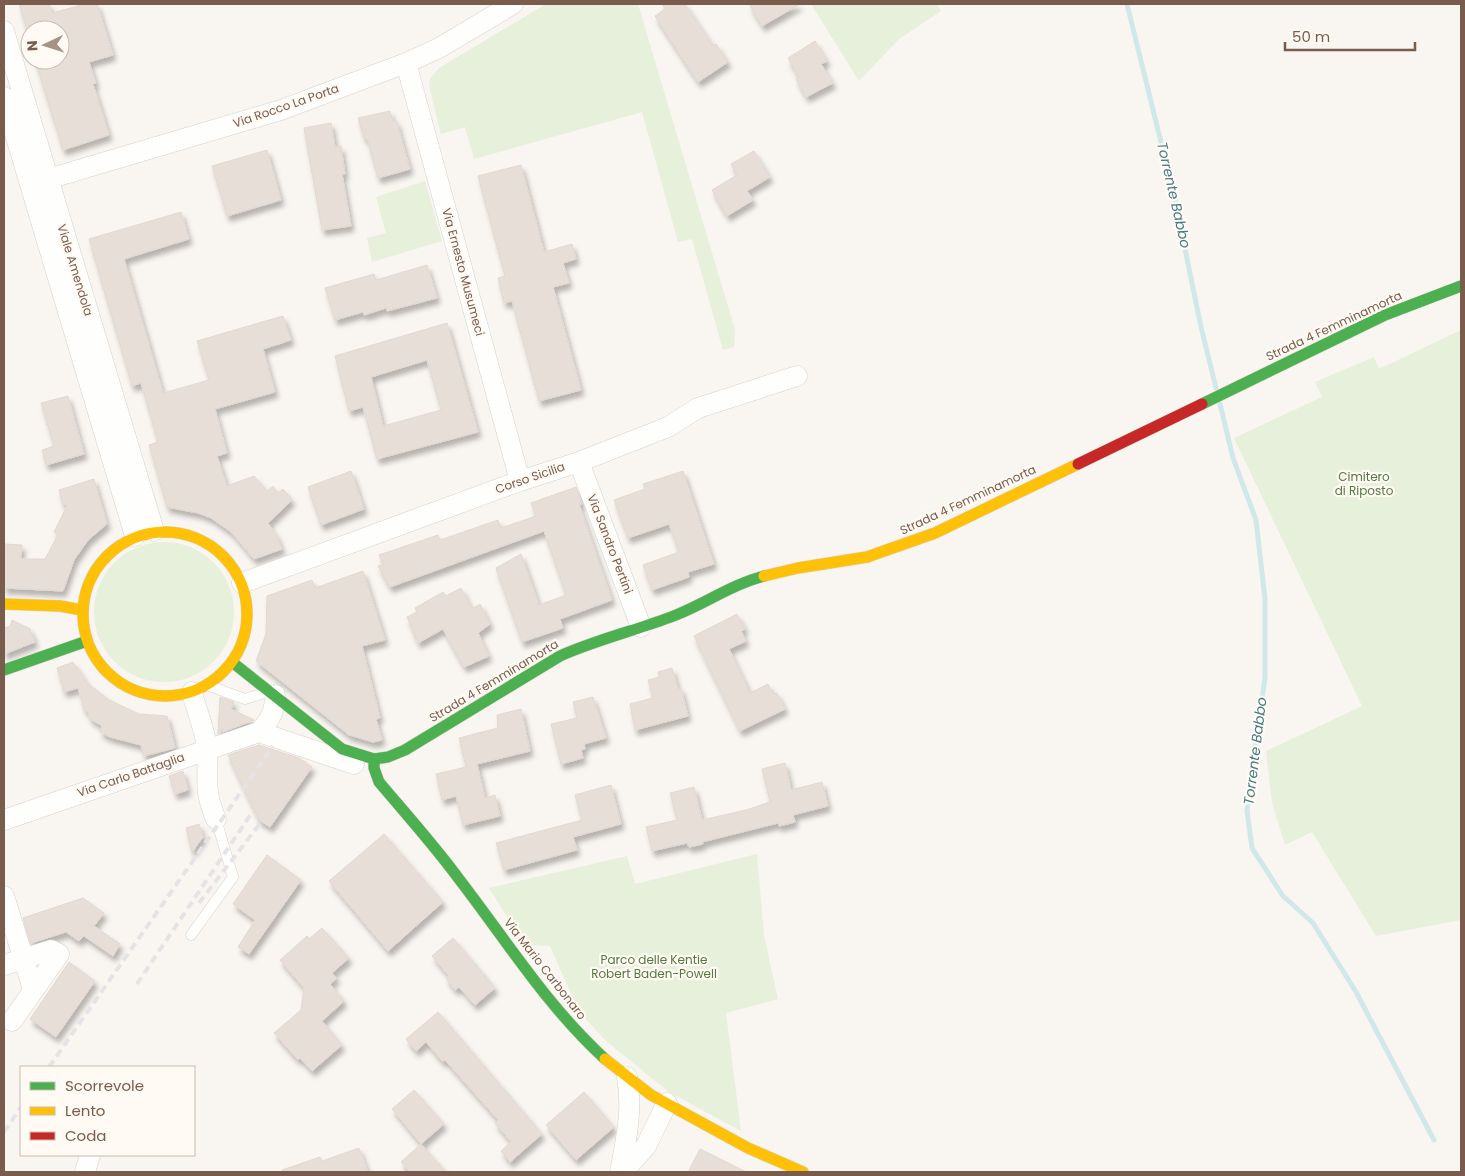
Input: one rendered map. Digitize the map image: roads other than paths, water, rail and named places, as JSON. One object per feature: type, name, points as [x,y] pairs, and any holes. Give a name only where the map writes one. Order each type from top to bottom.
[{"type":"street","name":"Via Rocco La Porta","points":[[48,179],[281,110],[406,63],[439,48],[513,4]]},
{"type":"street","name":"Viale Amendola","points":[[4,31],[48,179],[137,511]]},
{"type":"street","name":"Via Ernesto Musumeci","points":[[406,63],[520,481]]},
{"type":"street","name":"Viale Amendola","points":[[4,97],[27,175],[137,511]]},
{"type":"street","points":[[27,175],[48,179]]},
{"type":"street","name":"Strada 4 Femminamorta","points":[[378,762],[405,750],[560,656],[587,644],[676,615],[746,581],[789,570],[866,557],[935,533],[1385,315],[1461,286]]},
{"type":"street","name":"Corso Sicilia","points":[[242,583],[520,481],[579,462],[668,427],[698,408],[797,376]]},
{"type":"street","name":"Via Sandro Pertini","points":[[579,462],[641,627]]},
{"type":"street","points":[[137,511],[144,534]]},
{"type":"street","points":[[181,532],[207,542],[228,559],[242,583],[248,610],[244,637],[232,662],[221,675],[199,689],[171,696],[149,695],[129,688],[111,676],[97,660],[87,641],[82,610],[86,587],[98,566],[114,548],[144,534],[181,532]]},
{"type":"street","points":[[4,604],[60,606],[82,610]]},
{"type":"street","points":[[4,670],[87,641]]},
{"type":"street","points":[[232,662],[342,749],[378,762]]},
{"type":"street","points":[[199,689],[197,712],[207,748],[206,787],[208,800],[216,819]]},
{"type":"street","points":[[273,693],[275,708],[270,720],[259,732],[378,762]]},
{"type":"street","name":"Via Carlo Battaglia","points":[[4,820],[207,748],[259,732]]},
{"type":"street","points":[[378,762],[379,782],[458,877]]},
{"type":"street","points":[[410,800],[458,877]]},
{"type":"street","name":"Via Mario Carbonaro","points":[[458,877],[538,986],[577,1032],[627,1077],[651,1095],[748,1148],[803,1172]]},
{"type":"street","points":[[4,896],[33,989]]},
{"type":"street","points":[[4,965],[51,950],[59,954],[12,1021]]},
{"type":"street","points":[[622,1172],[631,1098],[627,1077]]},
{"type":"street","points":[[622,1172],[646,1146],[667,1103]]},
{"type":"street","points":[[85,1172],[90,1156]]},
{"type":"lane","points":[[199,689],[245,700],[273,693]]},
{"type":"lane","points":[[191,935],[233,877],[216,819]]},
{"type":"waterway","name":"Torrente Babbo","points":[[1127,4],[1174,195],[1201,327],[1216,388]]},
{"type":"waterway","name":"Torrente Babbo","points":[[1220,404],[1233,458],[1256,520],[1265,599],[1265,677],[1247,811],[1252,848],[1283,896],[1313,923],[1356,992],[1434,1140]]},
{"type":"railway","points":[[50,1066],[273,746]]},
{"type":"railway","points":[[137,984],[251,814]]},
{"type":"railway","points":[[199,903],[262,821]]},
{"type":"railway","points":[[4,1132],[20,1108]]},
{"type":"park label","name":"Cimitero di Riposto","points":[[1364,484]]},
{"type":"park label","name":"Parco delle Kentie Robert Baden-Powell","points":[[654,967]]}]
